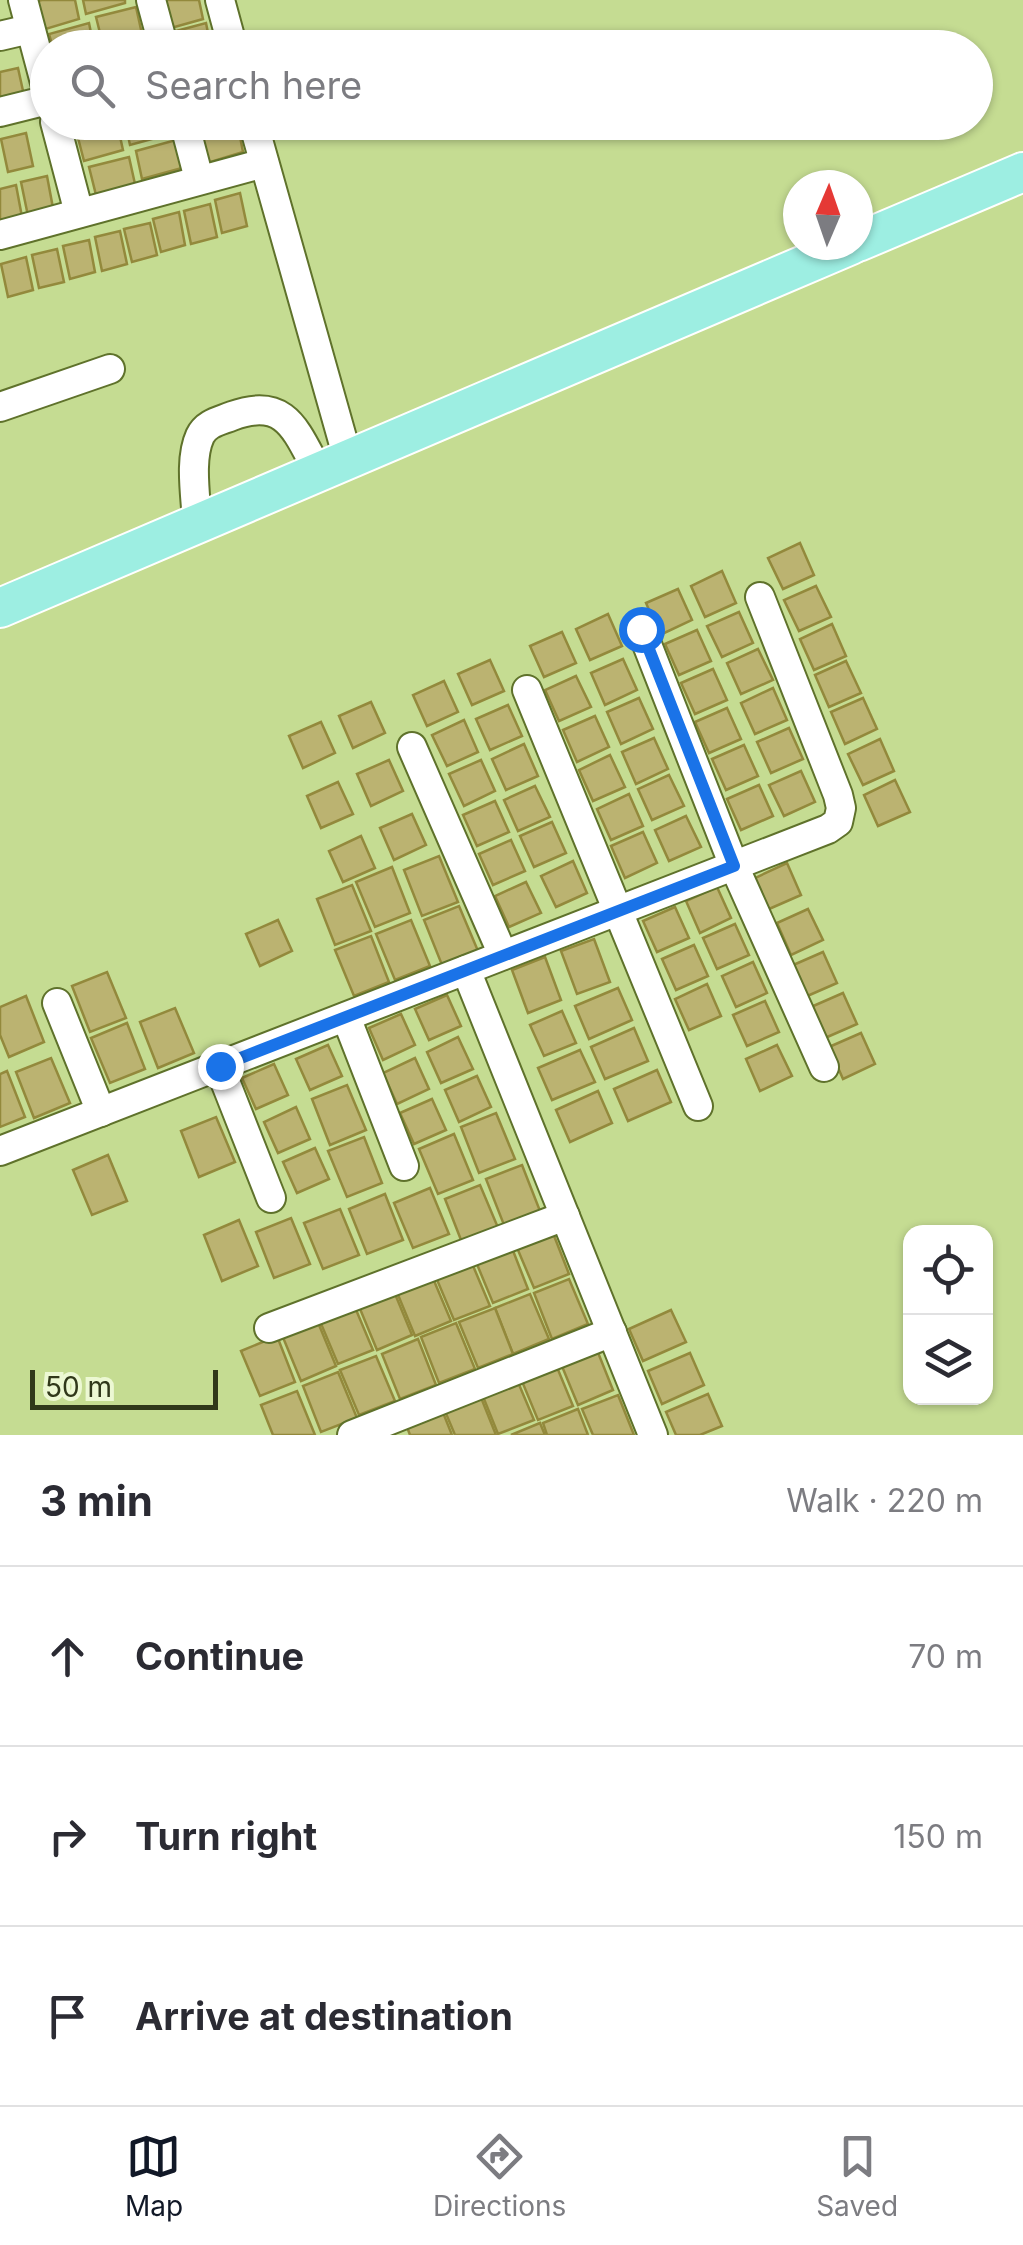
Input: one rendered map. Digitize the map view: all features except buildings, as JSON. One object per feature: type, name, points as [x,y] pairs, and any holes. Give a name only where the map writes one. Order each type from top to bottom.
[{"type":"main road","points":[[873,236],[1023,172]]},
{"type":"main road","points":[[0,608],[816,260]]},
{"type":"street","points":[[0,36],[30,28],[23,0]]},
{"type":"street","points":[[151,0],[159,30]]},
{"type":"street","points":[[220,0],[228,30]]},
{"type":"street","points":[[0,112],[30,103]]},
{"type":"street","points":[[60,140],[79,213]]},
{"type":"street","points":[[189,140],[199,179]]},
{"type":"street","points":[[258,140],[333,465]]},
{"type":"street","points":[[0,234],[264,163]]},
{"type":"street","points":[[0,407],[110,369]]},
{"type":"street","points":[[197,523],[196,454],[198,438],[206,426],[252,409],[267,409],[282,416],[333,465]]},
{"type":"street","points":[[0,1151],[838,822],[841,808],[760,597]]},
{"type":"street","points":[[641,629],[734,866],[824,1067]]},
{"type":"street","points":[[527,690],[698,1106]]},
{"type":"street","points":[[412,747],[503,955]]},
{"type":"street","points":[[466,970],[653,1435]]},
{"type":"street","points":[[57,1003],[101,1112]]},
{"type":"street","points":[[346,1017],[404,1166]]},
{"type":"street","points":[[220,1066],[271,1198]]},
{"type":"street","points":[[268,1328],[565,1216]]},
{"type":"street","points":[[352,1435],[612,1332]]},
{"type":"route","points":[[220,1066],[734,866],[641,629]]}]
